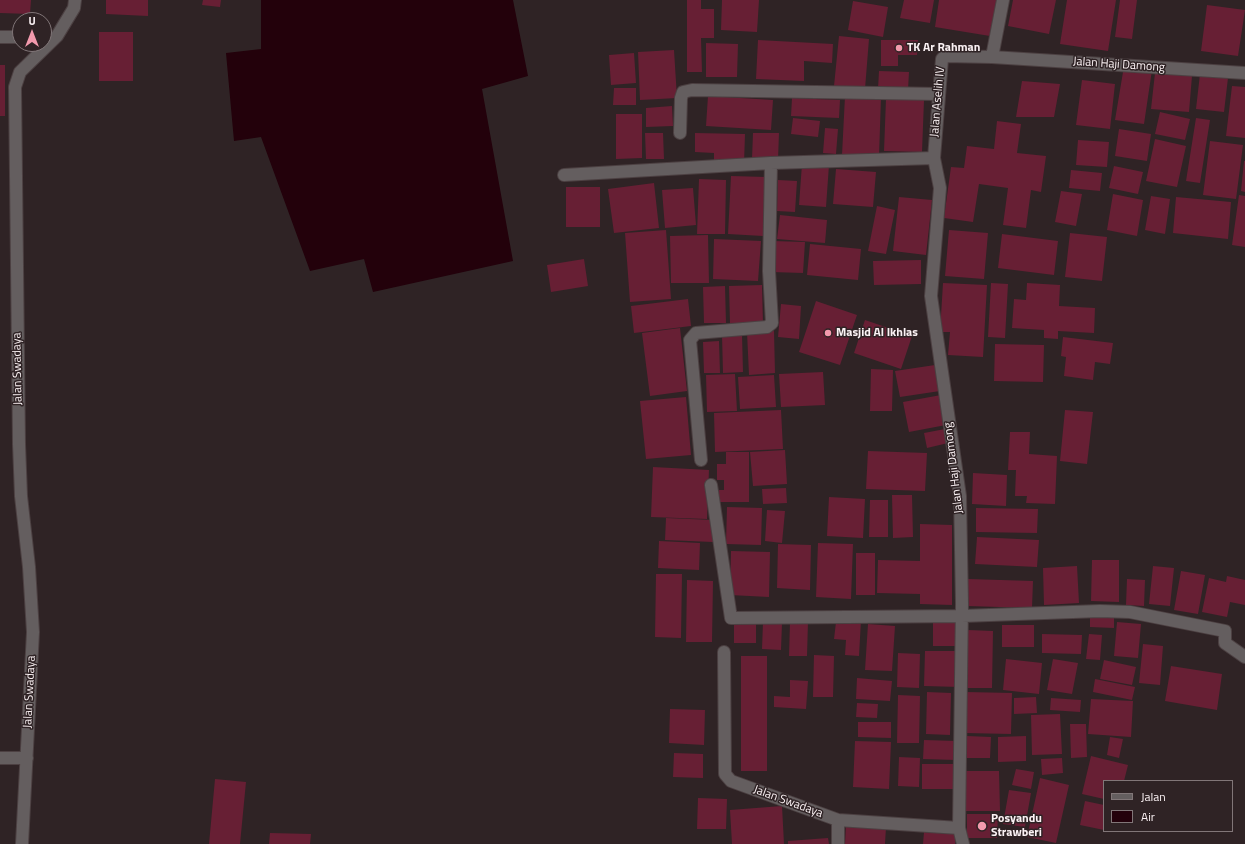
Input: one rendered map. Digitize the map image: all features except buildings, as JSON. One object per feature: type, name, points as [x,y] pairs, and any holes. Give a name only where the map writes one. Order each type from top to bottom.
[{"type":"street","name":"Jalan Swadaya","points":[[22,844],[33,632],[29,567],[21,496],[14,109],[15,87],[20,72],[57,36],[74,8],[75,0]]},
{"type":"street","points":[[992,57],[1003,0]]},
{"type":"street","points":[[0,37],[12,36]]},
{"type":"street","points":[[52,36],[57,36]]},
{"type":"street","name":"Jalan Aselih IV","points":[[934,158],[941,65],[945,56],[992,57]]},
{"type":"street","name":"Jalan Haji Damong","points":[[992,57],[1245,72]]},
{"type":"street","points":[[680,133],[681,98],[683,92],[692,90],[938,94]]},
{"type":"street","points":[[564,175],[772,163],[934,158]]},
{"type":"street","name":"Jalan Haji Damong","points":[[934,158],[940,188],[931,296],[960,496],[962,616],[959,828]]},
{"type":"street","points":[[700,460],[690,340],[696,333],[767,327],[772,322],[769,271],[772,163]]},
{"type":"street","points":[[711,485],[732,618],[962,616],[1100,611],[1130,612],[1225,631],[1225,643],[1245,657]]},
{"type":"street","name":"Jalan Swadaya","points":[[724,652],[725,774],[731,781],[838,820],[959,828]]},
{"type":"street","points":[[0,758],[27,758]]},
{"type":"street","points":[[838,820],[838,844]]},
{"type":"street","points":[[959,828],[962,844]]},
{"type":"water","points":[[261,0],[513,0],[528,76],[482,89],[513,261],[373,292],[364,259],[310,271],[261,137],[234,141],[226,53],[261,49]]},
{"type":"place","name":"TK Ar Rahman","points":[[899,48]]},
{"type":"place","name":"Masjid Al Ikhlas","points":[[828,333]]},
{"type":"place","name":"Posyandu Strawberi","points":[[982,826]]}]
